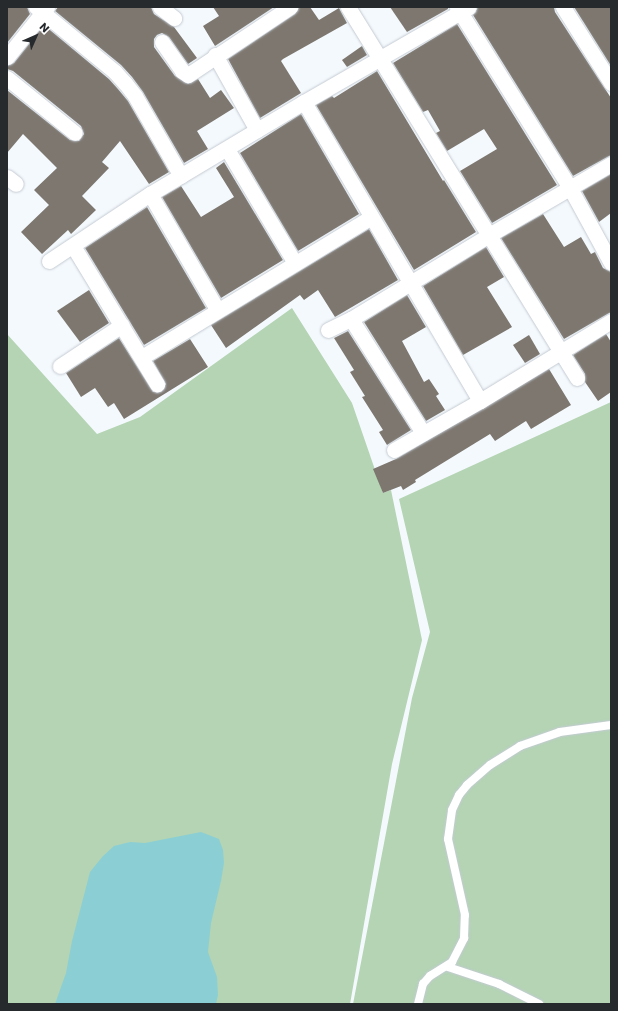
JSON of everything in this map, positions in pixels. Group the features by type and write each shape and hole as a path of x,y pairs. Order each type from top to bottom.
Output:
{"street":[{"path":"160,7 174,18"},
{"path":"162,42 182,71 188,75 215,55 290,7"},
{"path":"348,7 577,378"},
{"path":"563,7 611,83"},
{"path":"7,57 42,9 115,72 125,83 135,96 181,176"},
{"path":"49,261 150,194 462,9 570,188 611,263"},
{"path":"215,55 257,130"},
{"path":"7,78 74,133"},
{"path":"304,102 370,218 480,401"},
{"path":"227,149 295,264"},
{"path":"328,330 351,319 489,235 611,164"},
{"path":"150,194 218,310"},
{"path":"142,357 370,218"},
{"path":"73,246 142,357 157,384"},
{"path":"351,319 423,433"},
{"path":"394,450 480,401 611,321"},
{"path":"60,366 122,325"}],"lane":[{"path":"418,1004 423,984 430,976 448,967 457,954 464,938 465,915 448,839 452,810 459,795 467,785 490,765 520,746 560,732 611,726"},
{"path":"448,967 499,984 539,1004"}],"green space":[{"path":"292,308 352,403 383,493 391,490 422,640 392,764 350,1004 7,1004 7,334 97,434 140,417"},
{"path":"611,402 611,1004 353,1004 412,698 430,632 399,499"}],"water":[{"path":"201,832 219,839 223,850 224,863 211,923 208,952 217,977 218,995 216,1004 55,1004 66,973 72,941 90,872 103,856 114,846 130,842 145,843"}],"building":[{"path":"7,7 27,7 30,14 7,43"},
{"path":"58,7 151,7 154,14 174,27 197,58 188,64 169,37 162,33 157,35 154,39 154,47 175,76 188,84 198,79 210,98 221,90 234,108 197,131 208,149 184,163 143,92 132,77 121,65 55,11"},
{"path":"213,7 274,7 215,46 203,26 219,16"},
{"path":"299,7 310,7 319,20 339,8 347,23 281,61 301,93 260,118 228,59 295,14"},
{"path":"390,7 448,7 448,9 407,32"},
{"path":"478,7 554,7 555,12 611,98 611,155 573,176 473,15"},
{"path":"574,7 611,7 611,66"},
{"path":"457,24 557,185 492,223 460,171 497,149 484,129 447,151 436,133 440,131 428,110 423,112 393,63"},
{"path":"44,25 109,79 118,89 128,101 169,172 149,184 120,141 102,162 109,168 82,196 96,210 71,234 68,230 42,254 21,232 49,205 34,190 57,168 23,134 7,153 7,90 70,140 79,141 84,134 81,126 13,71 7,69 7,66 14,63"},
{"path":"362,46 367,55 347,67 342,60"},
{"path":"377,71 443,181 444,180 476,232 414,270 316,105 332,96 334,98"},
{"path":"301,114 359,214 298,251 240,153"},
{"path":"224,162 283,260 221,298 162,197 181,186 201,217 234,197 216,168"},
{"path":"611,174 611,213 599,222 582,191"},
{"path":"147,207 206,308 144,345 85,248"},
{"path":"543,214 564,247 581,237 591,254 595,252 603,268 611,272 611,312 564,339 501,238"},
{"path":"369,229 398,280 335,317 318,290 304,300 300,295 226,348 211,325"},
{"path":"486,247 504,277 487,287 512,327 463,355 423,286"},
{"path":"89,290 109,323 80,342 57,311"},
{"path":"407,295 426,327 402,341 424,382 429,379 439,394 436,396 445,410 426,421 364,322"},
{"path":"348,331 411,430 387,445 379,432 383,430 362,397 365,396 350,372 354,370 334,338"},
{"path":"606,334 611,342 611,392 598,401 585,382 585,374 573,355"},
{"path":"529,335 540,354 525,363 513,345"},
{"path":"119,338 153,392 161,392 166,384 153,361 190,339 208,367 124,419 114,403 108,407 95,388 81,397 66,373"},
{"path":"549,369 571,405 531,429 526,421 495,441 490,434 415,480 416,482 403,490 401,486 383,493 373,469 396,459"}]}
